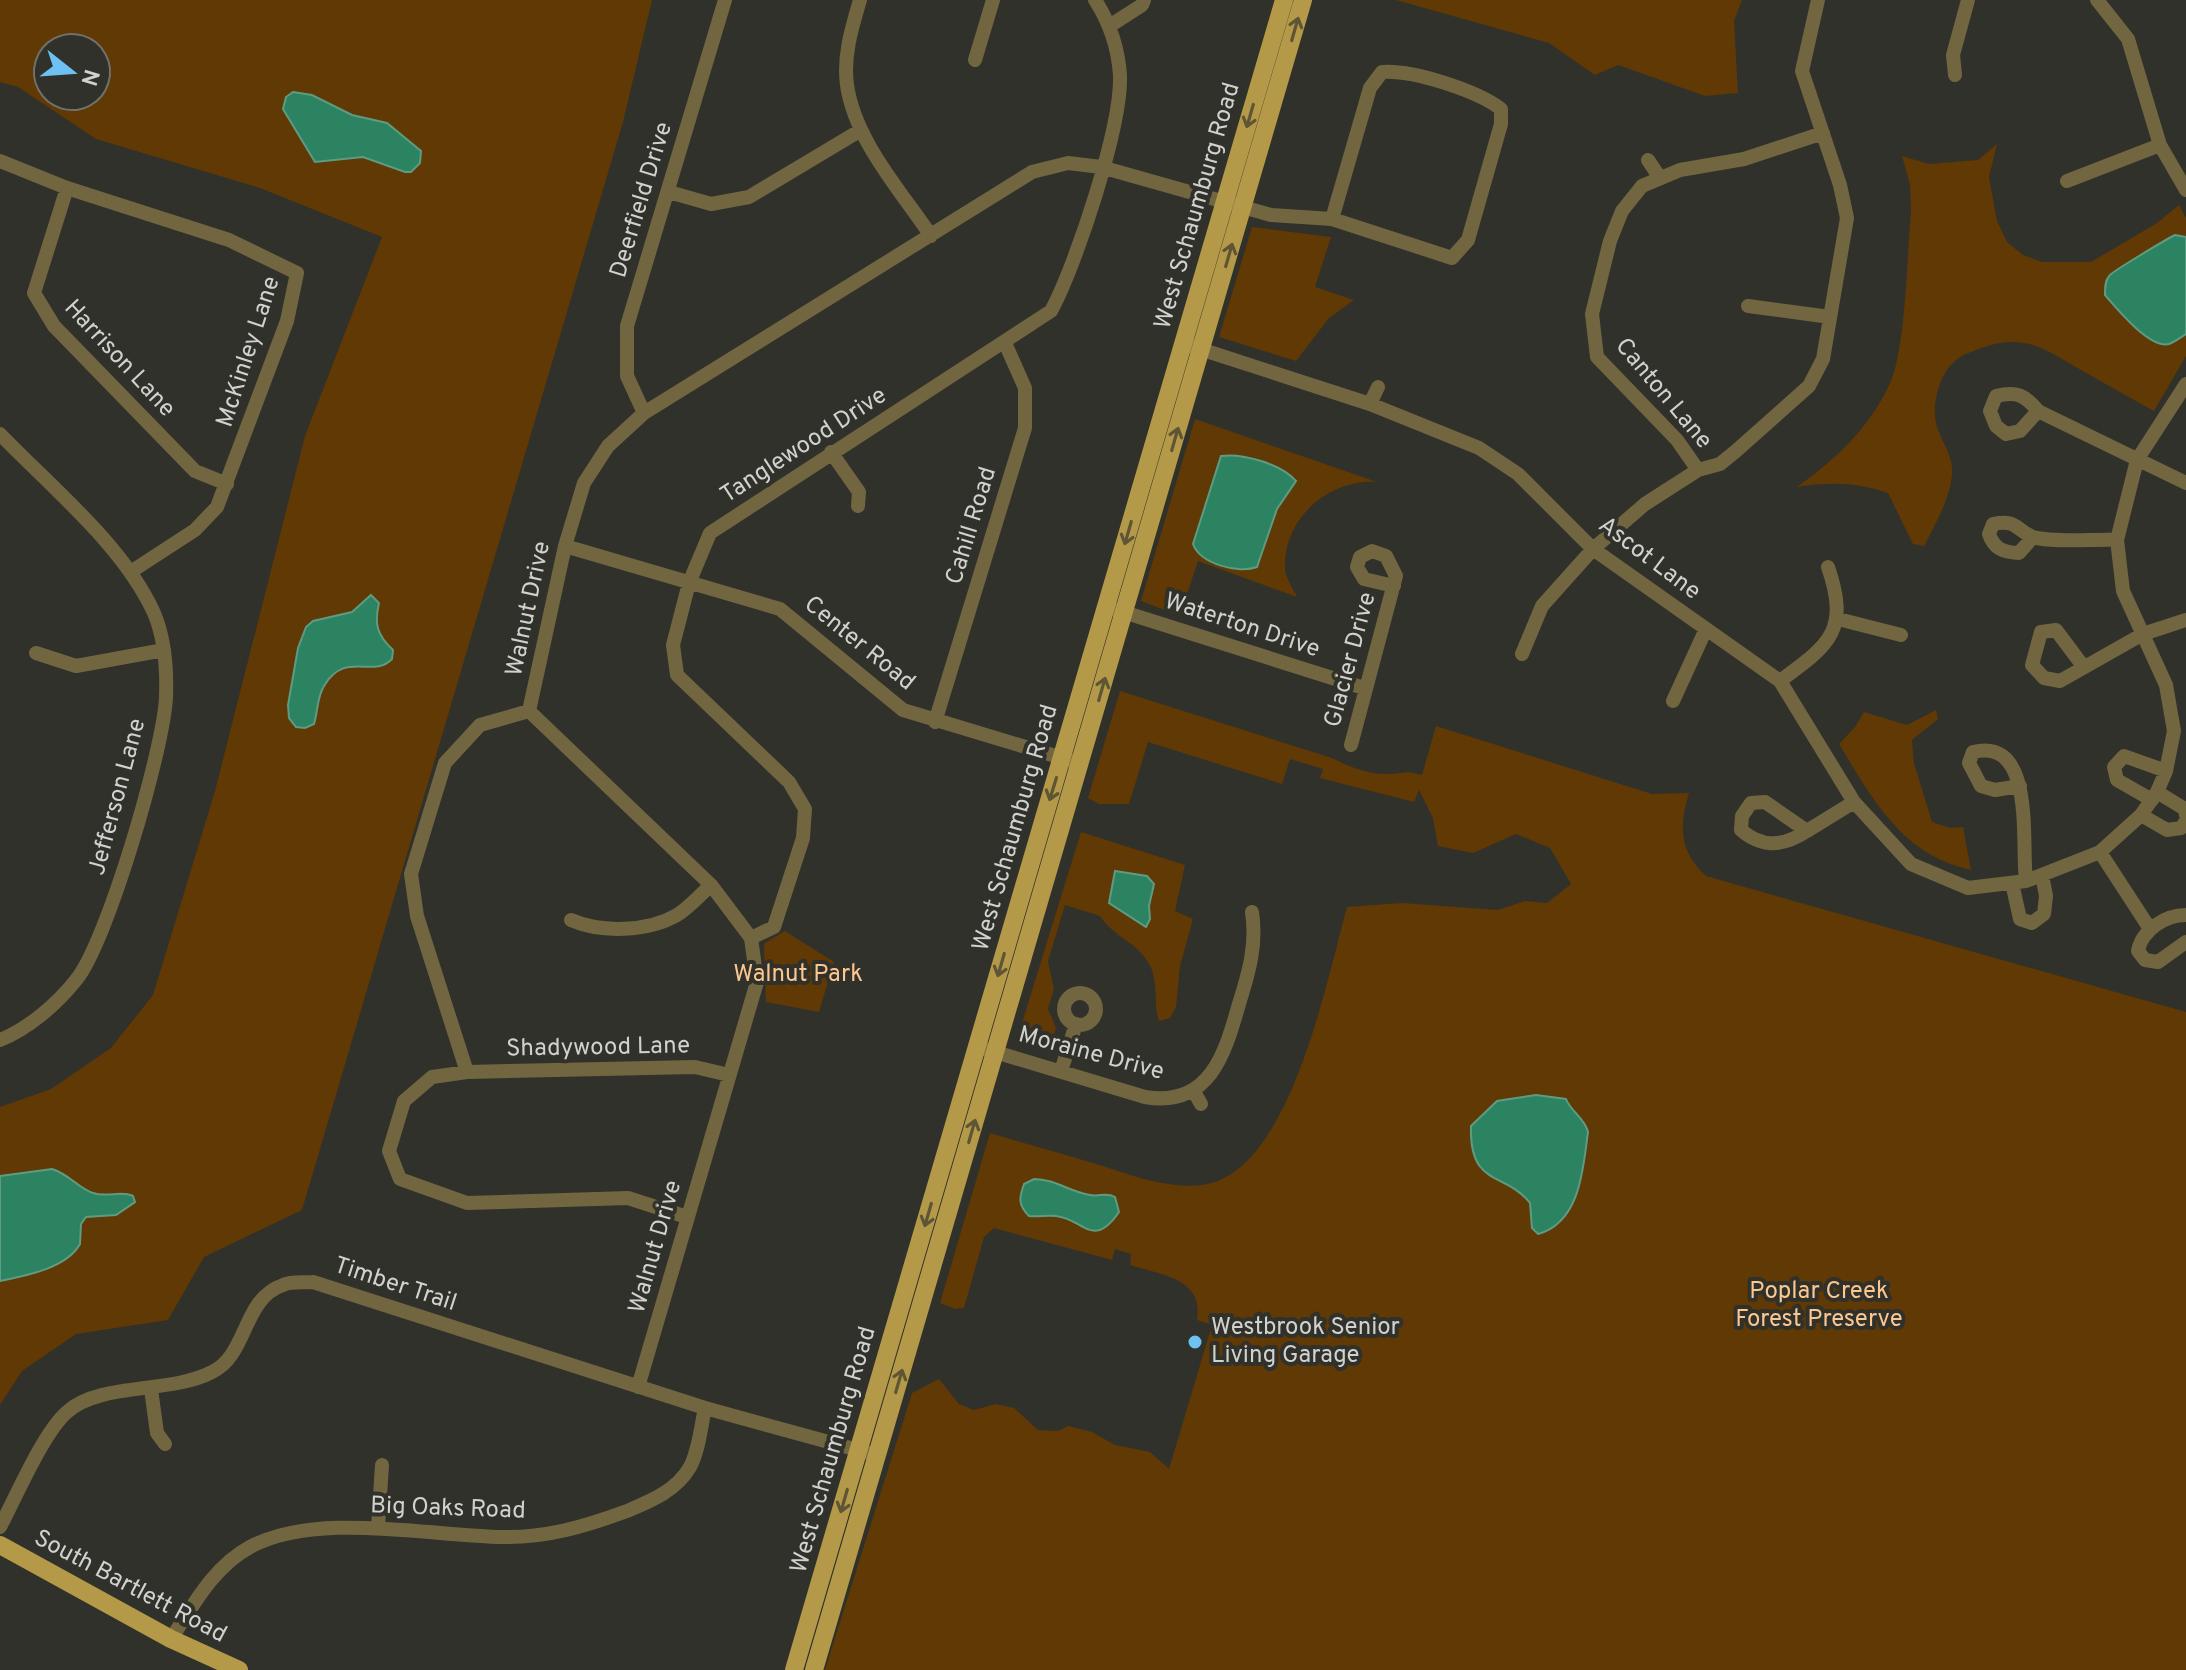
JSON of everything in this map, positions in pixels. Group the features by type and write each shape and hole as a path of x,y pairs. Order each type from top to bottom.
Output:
{"main road":[{"name":"West Schaumburg Road","path":"814,1670 868,1453 1233,205 1284,0"},
{"name":"West Schaumburg Road","path":"1233,205 1303,0"},
{"name":"West Schaumburg Road","path":"794,1670 868,1453"},
{"name":"South Bartlett Road","path":"0,1545 171,1639 239,1670"}],"street":[{"name":"Deerfield Drive","path":"644,413 627,376 627,326 725,0"},
{"path":"860,0 848,38 847,85 861,130 931,236"},
{"path":"975,60 993,0"},
{"name":"Tanglewood Drive","path":"751,938 774,927 803,838 805,809 789,782 677,675 673,645 689,583 710,533 1051,311 1069,278 1118,109 1120,75 1111,25 1095,0"},
{"path":"1111,25 1142,5 1144,0"},
{"path":"1522,654 1542,606 1593,549 1645,504 1698,470 1720,464 1809,386 1823,359 1847,218 1802,71 1818,0"},
{"path":"1955,75 1953,55 1968,0"},
{"path":"2097,0 2128,39 2160,145 2186,190"},
{"name":"Walnut Drive","path":"638,1387 757,982 751,938 711,885 529,711 565,546 584,483 608,446 644,413 1032,172 1068,163 1101,167 1271,215 1332,219 1452,258 1468,240 1501,124 1501,109 1487,98 1415,75 1400,71 1382,72 1370,88 1332,219"},
{"path":"669,192 711,204 749,197 861,130"},
{"name":"Canton Lane","path":"1698,470 1677,440 1597,357 1592,314 1610,241 1622,211 1642,186 1680,170 1744,159 1823,133"},
{"path":"2067,181 2160,145"},
{"path":"1648,160 1660,178"},
{"name":"McKinley Lane","path":"0,161 67,188 229,240 297,273 287,321 217,507 195,530 132,571"},
{"name":"Harrison Lane","path":"67,188 34,293 54,326 195,471 227,484"},
{"path":"1748,306 1830,317"},
{"name":"Cahill Road","path":"935,722 1025,428 1025,388 1005,343"},
{"name":"Ascot Lane","path":"1192,346 1370,404 1479,448 1518,474 1593,549 1780,681 1854,802 1911,864 1968,888 2019,882 2100,852 2141,815 2155,796 2166,771 2180,731 2166,685 2123,591 2117,540 2137,460 2186,384"},
{"path":"1370,404 1378,387"},
{"path":"2038,411 2186,483"},
{"name":"Jefferson Lane","path":"0,434 132,571 155,616 164,650 166,698 161,737 103,933 78,979 44,1012 0,1040"},
{"path":"831,452 859,492 858,506"},
{"path":"2033,537 2117,540"},
{"name":"Center Road","path":"565,546 780,609 903,710 1071,761"},
{"path":"1780,681 1822,650 1838,619 1834,585 1828,567"},
{"name":"Glacier Drive","path":"1351,745 1394,586"},
{"name":"Waterton Drive","path":"1115,609 1364,688"},
{"path":"1838,619 1901,635"},
{"path":"2083,666 2143,634 2186,620"},
{"path":"1673,701 1706,629"},
{"path":"36,653 76,666 164,650"},
{"path":"467,1072 417,916 411,874 445,763 480,725 529,711"},
{"path":"2166,771 2124,756 2114,767 2117,780 2185,809 2186,815"},
{"path":"2020,786 2020,919 2032,923 2044,914 2046,896 2042,875"},
{"path":"1807,831 1854,802"},
{"path":"2141,815 2167,830 2181,828 2186,821"},
{"path":"2100,852 2150,929"},
{"path":"571,920 588,928 649,926 679,915 711,885"},
{"name":"Moraine Drive","path":"986,1049 1156,1099 1193,1090 1201,1085 1225,1051 1255,949 1252,912"},
{"path":"2186,915 2175,915 2150,929 2141,939 2138,951 2145,960 2158,962 2186,942"},
{"path":"1061,1071 1076,1024"},
{"name":"Shadywood Lane","path":"687,1217 628,1198 467,1203 400,1179 389,1151 404,1101 432,1077 467,1072 695,1067 729,1075"},
{"name":"Moraine Drive","path":"1193,1090 1201,1104"},
{"name":"Timber Trail","path":"0,1527 67,1412 90,1397 151,1389 216,1371 233,1354 262,1299 283,1284 313,1282 705,1408 868,1453"},
{"path":"151,1389 157,1433 165,1444"},
{"name":"Big Oaks Road","path":"171,1639 208,1581 250,1547 305,1531 378,1528 505,1537 576,1530 672,1489 691,1466 705,1408"},
{"path":"378,1528 382,1465"}],"green space":[{"path":"0,0 652,0 623,122 302,1210 204,1257 168,1320 76,1334 22,1371 0,1405 0,1107 51,1089 111,1048 153,995 215,791 305,436 382,237 260,188 96,139 56,112 112,112 112,32 32,32 32,96 18,87 0,82"},
{"path":"1396,0 1742,0 1734,21 1738,93 1705,96 1618,65 1595,75 1549,43"},
{"path":"1997,144 1989,177 1997,221 2007,242 2023,255 2042,262 2091,262 2157,223 2179,205 2186,218 2186,356 2154,411 2032,345 2003,343 1986,346 1958,358 1942,379 1935,406 1937,426 1951,461 1951,482 1944,505 1924,546 1913,544 1888,493 1843,484 1797,487 1838,454 1862,428 1890,383 1903,325 1911,212 1910,185 1902,156 1929,164 1978,160"},
{"path":"1252,227 1331,237 1315,287 1354,300 1329,318 1296,361 1219,337"},
{"path":"1195,419 1377,482 1342,487 1312,505 1301,518 1286,550 1285,569 1297,597 1198,561 1180,616 1141,601"},
{"name":"Poplar Creek Forest Preserve","path":"1120,691 1375,773 1408,772 1422,775 1436,726 1652,794 1689,793 1684,816 1684,838 1691,857 1706,876 2186,1012 2186,1670 825,1670 912,1393 939,1379 959,1404 974,1410 996,1404 1014,1408 1038,1430 1058,1431 1068,1426 1092,1432 1115,1445 1150,1452 1169,1469 1212,1325 1197,1320 1194,1295 1178,1280 1130,1265 1131,1254 1115,1249 1112,1260 994,1228 984,1237 964,1308 955,1309 940,1303 990,1133 1173,1185 1202,1185 1233,1173 1259,1147 1281,1111 1300,1069 1316,1024 1347,907 1402,903 1498,910 1525,901 1547,903 1571,884 1550,848 1516,834 1473,853 1438,846 1433,818 1419,790 1414,802 1320,778 1323,769 1290,759 1282,784 1148,742 1129,804 1099,804 1088,798"},
{"path":"1936,710 1938,719 1912,740 1914,763 1932,822 1950,828 1963,827 1971,870 1947,863 1908,838 1878,805 1839,744 1864,712 1907,725"},
{"path":"1081,832 1185,865 1175,911 1193,919 1180,966 1176,1007 1170,1018 1159,1021 1154,978 1144,957 1100,916 1065,905 1048,961 1054,989 1048,1009 1056,1028 1049,1050 1017,1039"},
{"name":"Walnut Park","path":"785,931 834,962 819,1012 766,1002 765,943"}],"shaded area":[{"path":"293,92 312,95 352,115 387,123 421,151 420,163 411,172 405,172 363,157 315,162 283,109 286,97"},
{"path":"2175,235 2186,237 2186,334 2169,344 2161,344 2126,318 2105,295 2106,285 2112,273"},
{"path":"1221,456 1261,461 1296,481 1277,509 1257,567 1240,569 1221,566 1203,557 1193,544"},
{"path":"371,595 379,603 378,629 393,650 392,659 376,667 350,667 332,675 320,695 314,724 305,728 296,727 289,718 288,705 298,648 306,627 313,621 352,612"},
{"path":"1115,871 1147,876 1154,884 1149,906 1150,919 1146,927 1109,903"},
{"path":"1536,1095 1566,1099 1588,1132 1581,1176 1571,1206 1552,1228 1538,1234 1532,1228 1530,1203 1510,1186 1490,1176 1476,1160 1471,1126 1497,1101"},
{"path":"52,1169 93,1193 128,1194 133,1196 135,1202 116,1215 86,1217 81,1224 80,1244 56,1265 0,1281 0,1176"},
{"path":"1034,1179 1083,1193 1115,1197 1119,1212 1110,1223 1095,1231 1066,1218 1029,1216 1021,1205 1020,1197 1024,1184"}],"place":[{"name":"Westbrook Senior Living Garage","path":"1195,1342"}]}
